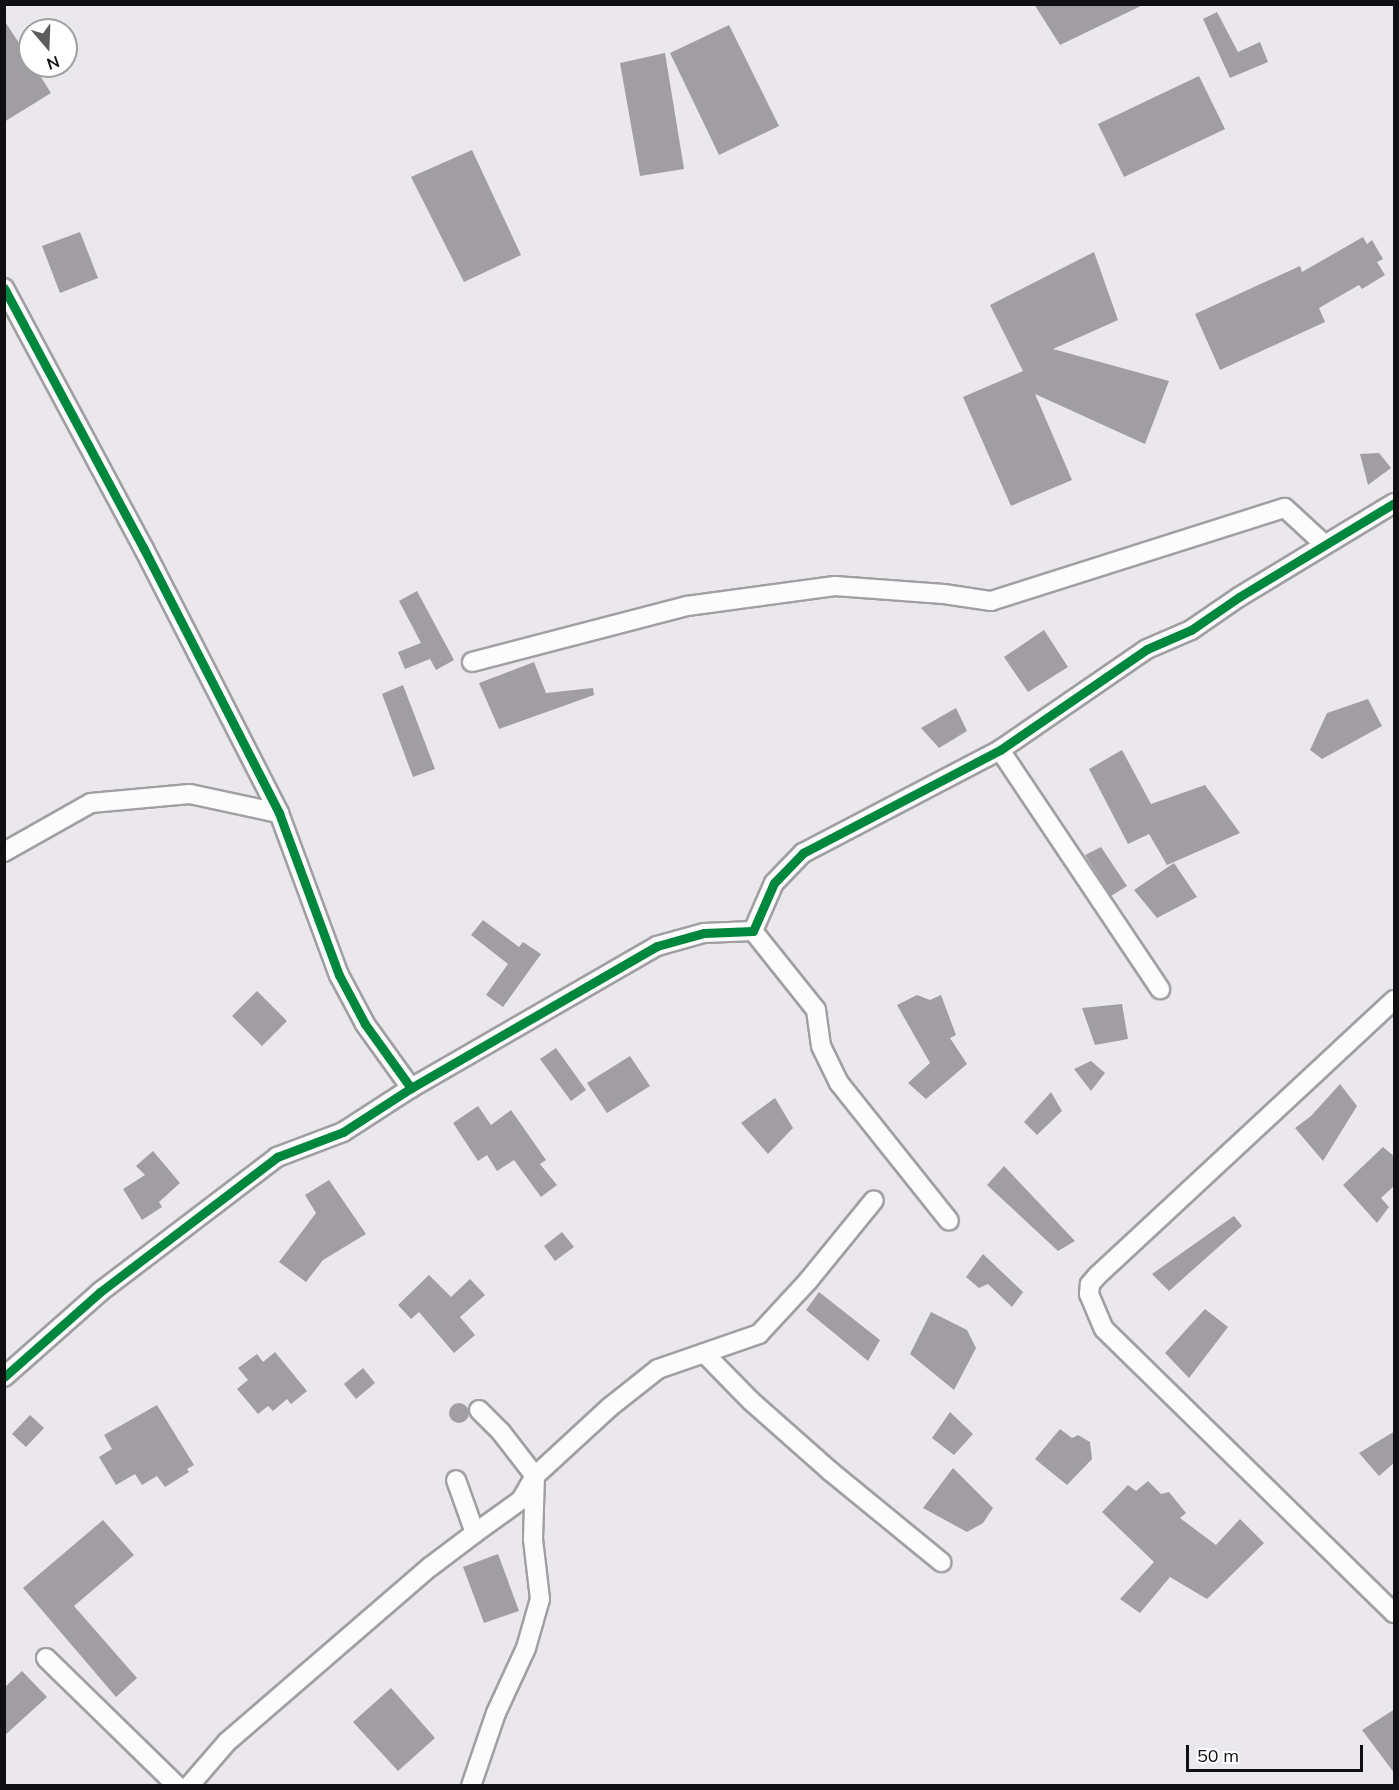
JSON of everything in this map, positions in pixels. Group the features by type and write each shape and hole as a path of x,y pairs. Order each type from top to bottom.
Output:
{"street":[{"path":"4,288 144,549 279,813 339,975 365,1024 411,1088"},
{"path":"753,930 774,883 803,853 1000,750 1147,649 1191,630 1395,503"},
{"path":"472,662 687,606 835,586 944,594 991,601 1285,508 1325,545"},
{"path":"1000,750 1160,989"},
{"path":"4,852 90,802 190,794 279,813"},
{"path":"4,1377 100,1292 277,1157 343,1132 411,1088 657,946 704,933 753,930"},
{"path":"753,930 816,1010 821,1046 839,1083 860,1113 949,1221"},
{"path":"1395,1000 1097,1276 1090,1284 1089,1294 1104,1329 1395,1613"},
{"path":"189,1785 227,1742 429,1567 521,1500 535,1476 610,1407 658,1369 759,1334 808,1281 874,1200"},
{"path":"704,1353 751,1401 821,1464 941,1562"},
{"path":"471,1785 496,1713 526,1648 540,1599 533,1539 535,1476 501,1432 478,1410"},
{"path":"456,1480 475,1533"},
{"path":"46,1658 177,1785"}],"building":[{"path":"1034,4 1145,4 1060,45"},
{"path":"1217,12 1238,52 1260,42 1268,62 1230,78 1203,19"},
{"path":"4,20 18,42 18,78 42,78 51,93 4,122"},
{"path":"729,25 779,126 719,155 670,53"},
{"path":"665,53 684,169 640,176 620,63"},
{"path":"1199,76 1225,129 1124,177 1098,124"},
{"path":"472,150 521,255 464,282 411,177"},
{"path":"80,232 98,278 60,293 42,246"},
{"path":"1363,237 1367,244 1372,240 1383,259 1377,262 1385,275 1362,289 1359,285 1319,308 1325,322 1220,370 1195,314 1300,266 1302,272"},
{"path":"1094,252 1118,320 1053,349 1169,381 1145,444 1035,394 1072,480 1011,506 963,397 1023,371 990,305"},
{"path":"1379,453 1391,468 1368,485 1360,454"},
{"path":"417,591 454,660 436,670 430,659 405,669 398,652 421,643 399,601"},
{"path":"1044,630 1068,667 1028,692 1004,657"},
{"path":"534,662 546,693 593,688 594,695 499,729 479,683"},
{"path":"403,685 435,769 413,777 382,694"},
{"path":"1368,699 1382,726 1322,759 1310,750 1327,713"},
{"path":"956,708 967,731 939,748 921,728"},
{"path":"1122,750 1151,804 1205,785 1240,833 1167,865 1149,834 1128,844 1089,769"},
{"path":"1101,847 1127,886 1111,896 1085,855"},
{"path":"1174,863 1197,897 1157,918 1134,890"},
{"path":"483,920 519,947 523,942 541,954 503,1007 486,995 508,964 471,935"},
{"path":"257,991 287,1021 262,1046 232,1016"},
{"path":"917,995 930,1000 941,995 956,1035 950,1038 967,1064 926,1099 908,1083 930,1063 897,1005"},
{"path":"1122,1004 1128,1039 1095,1045 1082,1008"},
{"path":"556,1048 586,1090 571,1101 540,1059"},
{"path":"630,1056 650,1086 607,1113 587,1083"},
{"path":"1091,1061 1105,1073 1091,1091 1074,1069"},
{"path":"1340,1084 1357,1106 1323,1161 1295,1128 1311,1116"},
{"path":"1051,1092 1062,1111 1037,1135 1024,1122"},
{"path":"775,1098 793,1128 768,1154 741,1123"},
{"path":"478,1106 491,1125 511,1110 546,1160 540,1164 557,1185 541,1197 514,1160 497,1171 487,1155 478,1161 453,1123"},
{"path":"1383,1147 1395,1157 1395,1185 1381,1198 1389,1207 1377,1223 1343,1185"},
{"path":"153,1151 180,1183 159,1202 162,1207 142,1220 123,1189 145,1175 136,1166"},
{"path":"1004,1166 1075,1241 1058,1251 987,1185"},
{"path":"329,1180 366,1234 323,1260 306,1282 279,1262 316,1213 305,1195"},
{"path":"1234,1216 1242,1226 1169,1291 1152,1274"},
{"path":"562,1232 574,1247 555,1261 544,1246"},
{"path":"983,1254 1023,1292 1012,1307 988,1284 979,1288 966,1277"},
{"path":"429,1275 451,1297 470,1279 485,1295 460,1317 475,1335 454,1353 419,1312 411,1319 398,1305"},
{"path":"819,1292 880,1340 868,1361 806,1310"},
{"path":"1205,1309 1228,1327 1189,1378 1165,1353"},
{"path":"931,1312 967,1330 976,1348 954,1390 910,1354"},
{"path":"275,1352 307,1391 291,1404 287,1399 273,1411 268,1406 258,1414 237,1389 248,1380 238,1368 257,1354 263,1362"},
{"path":"363,1368 375,1383 356,1399 344,1384"},
{"path":"455,1403 463,1403 469,1409 469,1417 463,1423 455,1423 449,1417 449,1409"},
{"path":"157,1405 194,1465 187,1469 189,1472 165,1487 157,1476 142,1485 135,1474 116,1485 99,1457 112,1449 104,1435"},
{"path":"950,1412 973,1434 954,1455 932,1438"},
{"path":"30,1415 44,1428 26,1447 12,1434"},
{"path":"1060,1429 1072,1438 1078,1435 1090,1442 1092,1459 1067,1485 1035,1459"},
{"path":"1395,1431 1395,1462 1379,1476 1359,1453"},
{"path":"953,1468 993,1508 983,1523 967,1532 923,1508"},
{"path":"1148,1481 1161,1494 1169,1492 1186,1513 1180,1518 1216,1545 1240,1519 1264,1543 1207,1599 1170,1577 1140,1613 1120,1599 1154,1562 1102,1512 1128,1485 1136,1491"},
{"path":"103,1520 134,1555 74,1606 137,1678 116,1697 23,1588"},
{"path":"498,1554 519,1611 484,1623 463,1567"},
{"path":"22,1671 47,1697 4,1736 4,1688"},
{"path":"391,1688 435,1738 398,1771 353,1722"},
{"path":"1395,1709 1395,1774 1362,1730"}],"cycle path":[{"path":"4,288 144,549 279,813 339,975 365,1024 411,1088"},
{"path":"4,1377 100,1292 277,1157 343,1132 411,1088 657,946 704,933 753,931 774,883 803,853 1000,750 1147,649 1191,630 1239,597 1394,503"}]}
